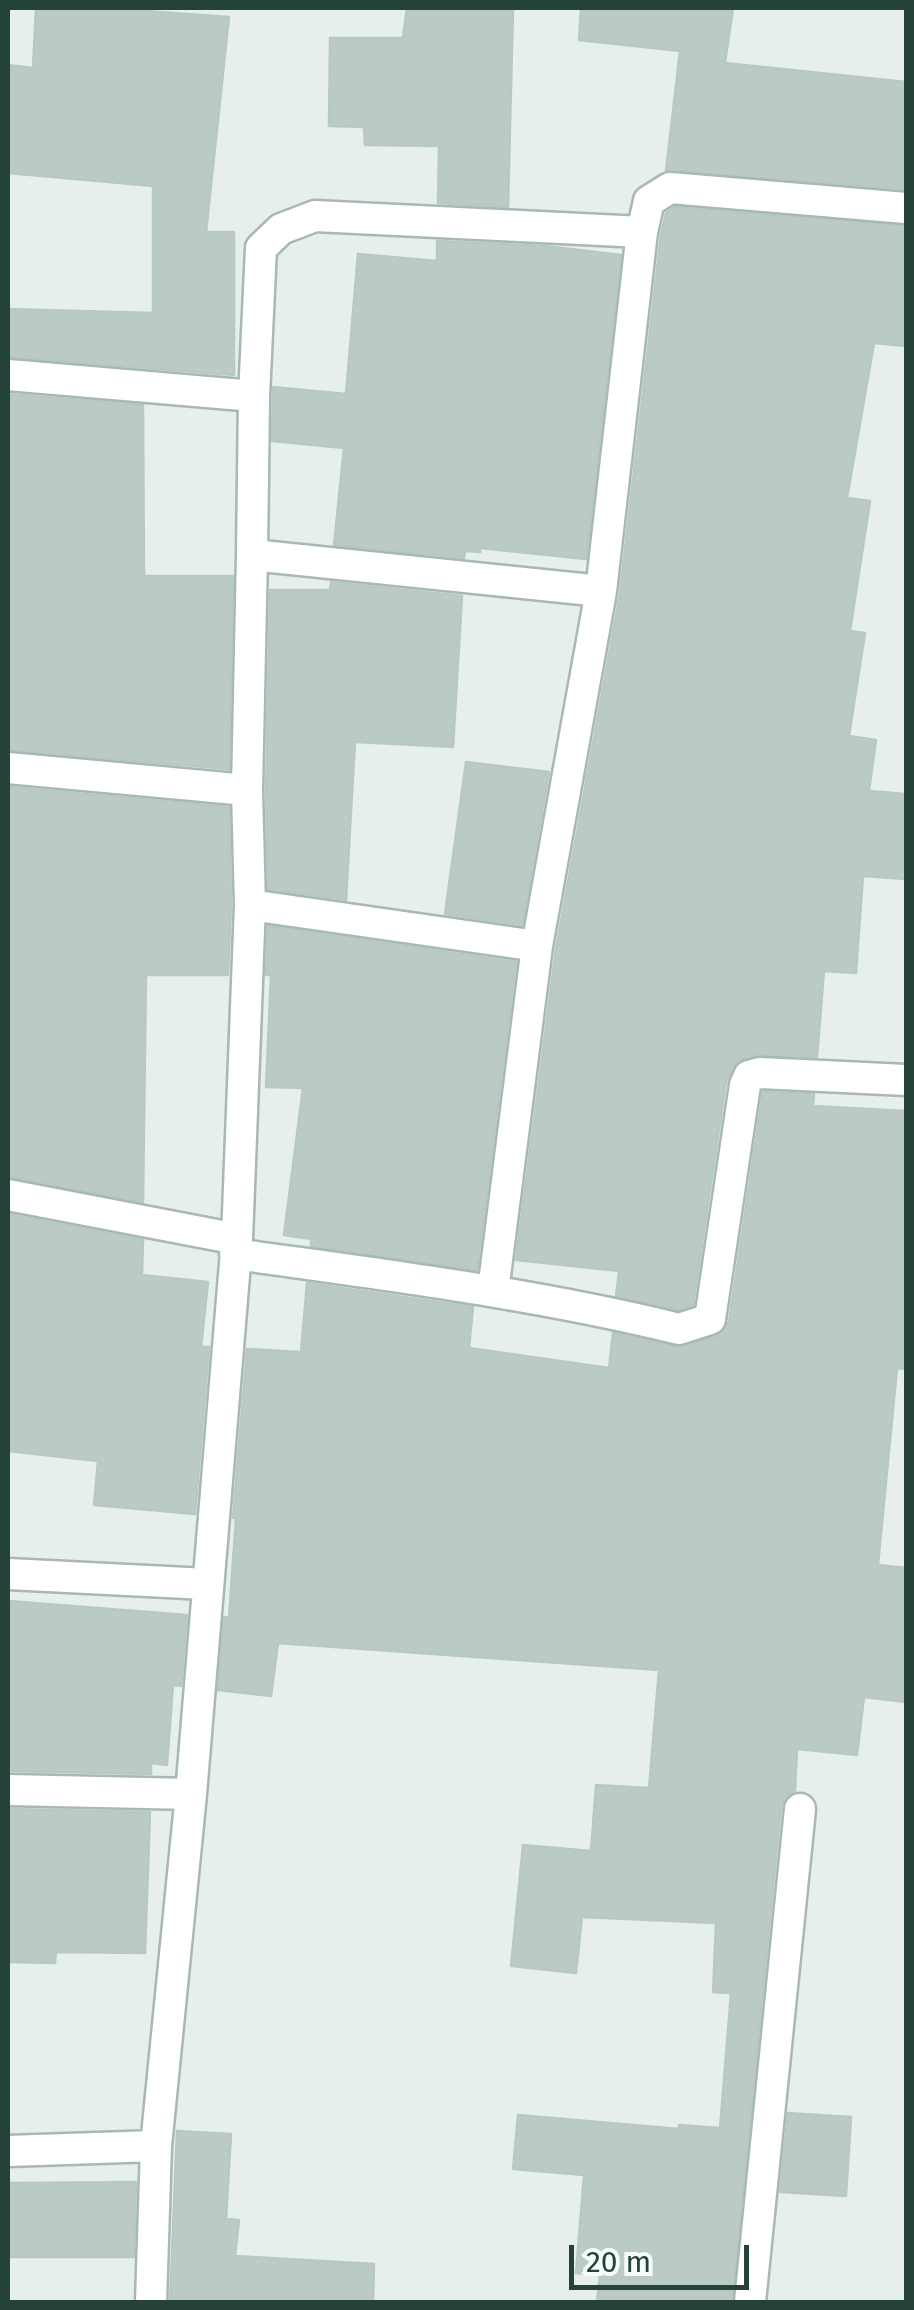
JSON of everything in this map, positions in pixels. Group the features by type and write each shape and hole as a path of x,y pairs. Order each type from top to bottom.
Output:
{"street":[{"path":"493,1291 538,946 601,591 642,232 649,201 670,188 906,208"},
{"path":"152,2302 156,2146 191,1794 236,1246 250,905 247,790 254,396 261,248 281,229 315,216 642,232"},
{"path":"8,375 254,396"},
{"path":"252,554 601,591"},
{"path":"8,768 247,790"},
{"path":"250,905 538,946"},
{"path":"8,1195 236,1246 595,1308 680,1329 710,1319 745,1085 750,1076 906,1080"},
{"path":"8,1574 208,1584"},
{"path":"8,1790 191,1794"},
{"path":"750,2302 800,1809"},
{"path":"8,2151 156,2146"}],"building":[{"path":"36,8 147,8 146,11 229,17 206,232 234,232 234,375 8,357 8,309 153,313 153,186 8,173 8,65 33,68"},
{"path":"407,8 513,8 508,207 438,203 439,146 365,145 364,127 329,126 330,38 403,38"},
{"path":"581,8 733,8 725,63 906,82 906,189 666,171 680,51 579,40"},
{"path":"675,207 906,226 906,346 874,343 847,498 870,501 850,631 865,633 849,736 876,740 869,791 906,794 906,879 863,876 856,973 824,971 817,1057 756,1055 737,1061 732,1068 726,1082 693,1305 678,1310 616,1296 619,1271 516,1260 556,949 620,593 661,235 666,213"},
{"path":"437,241 545,246 621,255 586,559 480,548 480,552 465,551 464,558 334,545 344,448 272,441 273,387 346,394 358,254 437,261"},
{"path":"8,394 143,405 144,576 233,576 229,769 8,750"},
{"path":"331,582 462,596 453,747 355,742 346,900 268,889 270,590 330,590"},
{"path":"466,762 549,772 522,925 445,914"},
{"path":"8,787 229,807 228,975 146,975 143,1202 8,1177"},
{"path":"268,926 516,962 477,1270 311,1246 311,1239 284,1235 303,1088 266,1087 271,975 266,975"},
{"path":"763,1092 814,1094 813,1106 906,1111 906,1369 897,1368 878,1565 906,1568 906,1702 864,1697 857,1755 797,1749 795,1791 785,1797 781,1807 732,2302 597,2302 600,2275 576,2273 584,2175 513,2169 518,2115 679,2129 679,2125 720,2128 731,1993 713,1992 716,1923 582,1917 576,1973 511,1966 523,1845 591,1851 596,1785 649,1788 659,1670 278,1643 271,1696 218,1690 224,1617 229,1618 247,1349 301,1352 307,1283 473,1307 469,1348 609,1368 613,1333 676,1347 717,1336 729,1322"},
{"path":"8,1214 143,1240 142,1275 208,1282 201,1347 209,1347 195,1514 94,1505 98,1461 8,1451"},
{"path":"8,1601 187,1615 181,1686 173,1685 167,1765 151,1763 151,1774 8,1771"},
{"path":"8,1809 150,1812 145,1953 56,1952 55,1963 8,1962"},
{"path":"788,2113 851,2117 846,2196 780,2192"},
{"path":"177,2131 231,2134 226,2219 239,2220 235,2256 374,2264 373,2302 170,2302"},
{"path":"136,2182 134,2257 8,2257 8,2183"}]}
